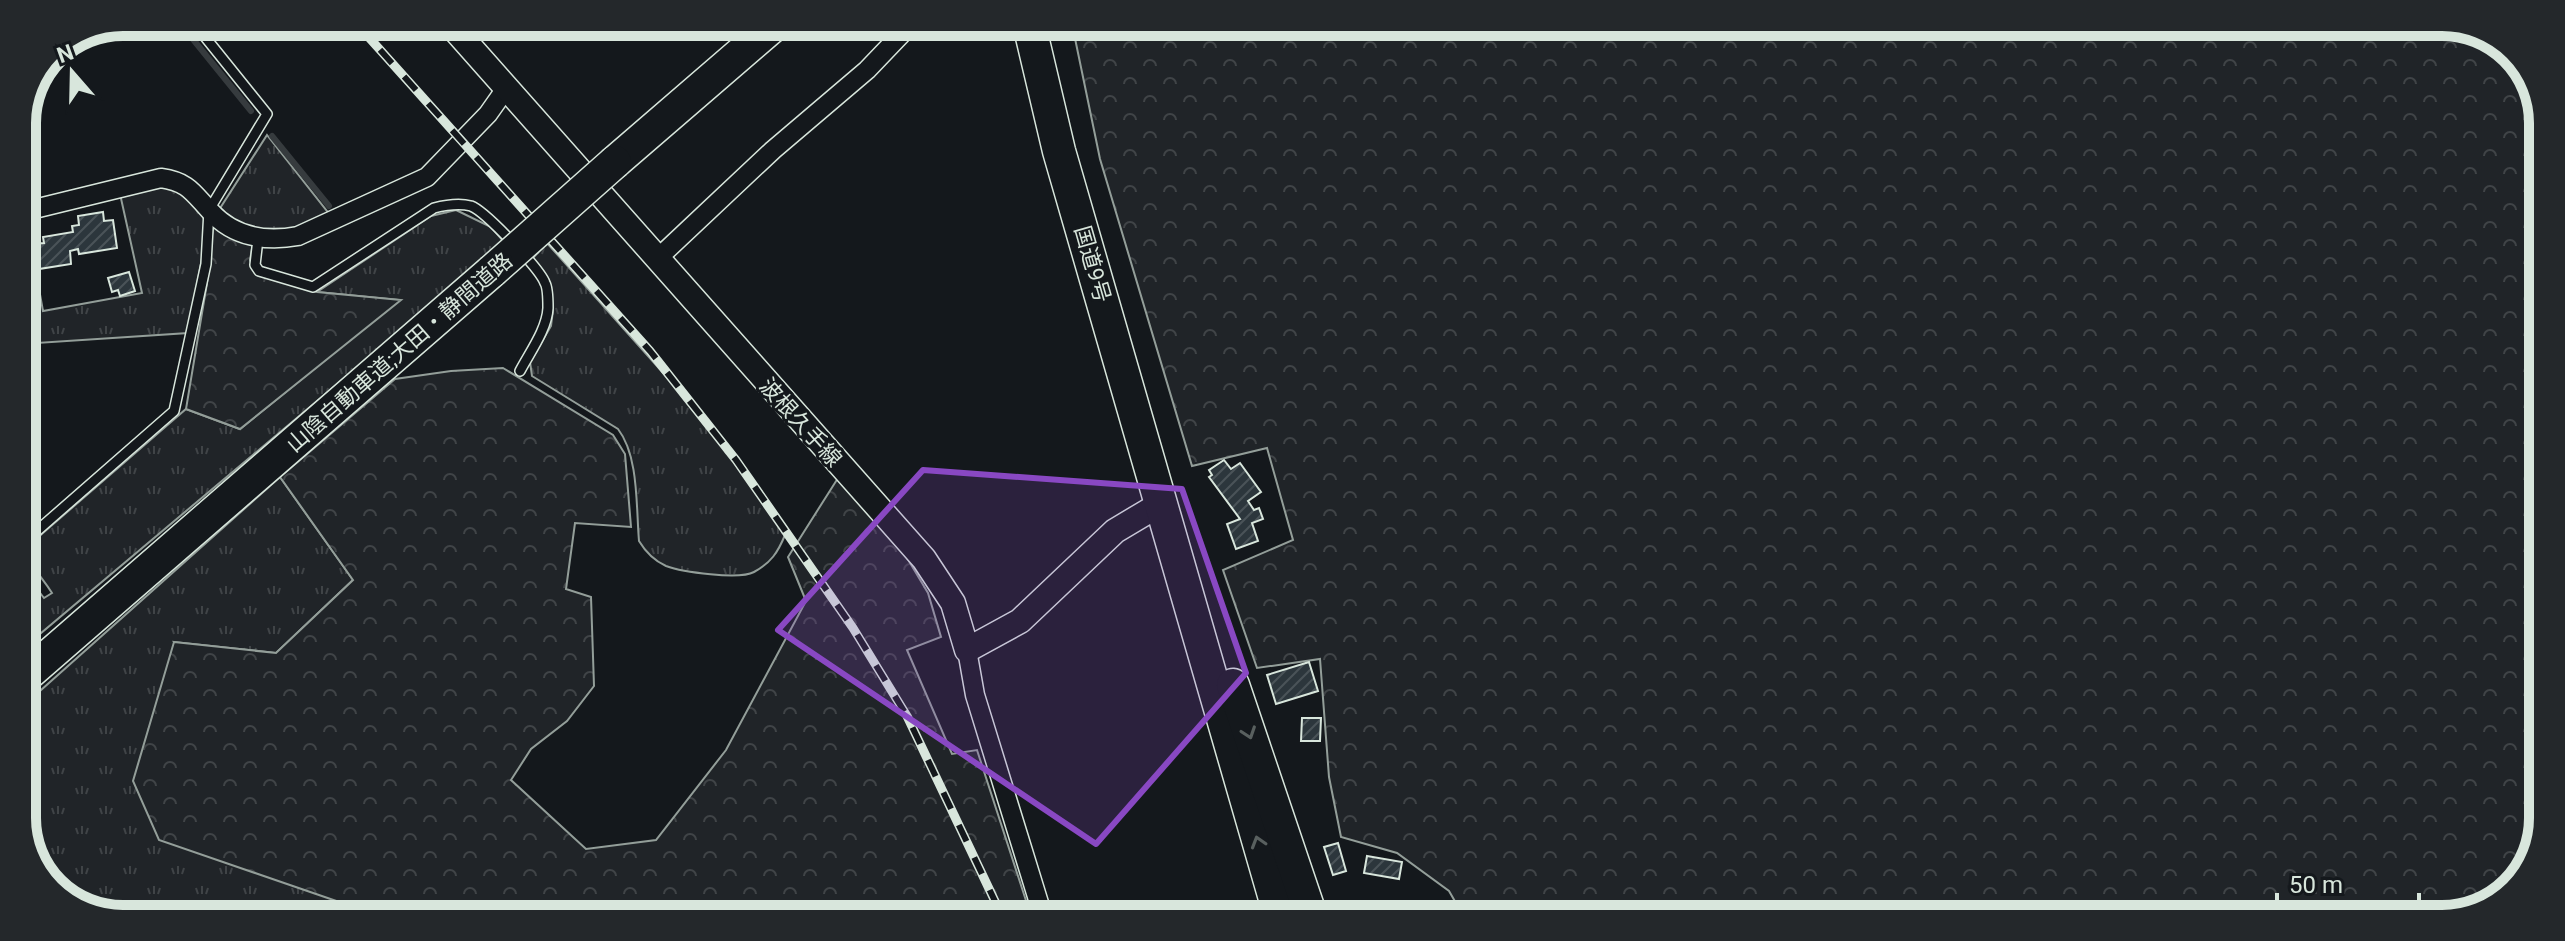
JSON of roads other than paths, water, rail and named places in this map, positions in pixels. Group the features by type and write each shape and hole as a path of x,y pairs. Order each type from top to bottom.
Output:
{"highway":[{"name":"山陰自動車道;大田・静間道路","path":"36,667 761,36"},
{"name":"国道9号","path":"1032,36 1059,151 1277,905"},
{"name":"国道9号","path":"1162,503 1234,688 1307,905"}],"main road":[{"name":"波根久手線","path":"461,36 924,559 953,603 967,650"},
{"path":"967,650 1020,621 1115,531 1162,503"}],"street":[{"path":"656,260 773,150 867,70 900,36"},
{"path":"36,209 161,178 178,180 191,189 227,227 258,239 275,241 298,236 427,177 488,114 507,87"},
{"path":"967,650 975,695 1040,905"}],"lane":[{"path":"36,532 174,411 206,264 209,210 267,114 204,36"},
{"path":"258,239 255,265 259,271 313,287 434,208 450,205 472,207 486,215 501,230 545,282 548,307 544,324 520,371"}],"waterway":[{"path":"190,36 251,111"},
{"path":"272,136 329,206"}],"railway":[{"path":"368,36 650,351 736,460 853,628 907,716 997,905"}]}
